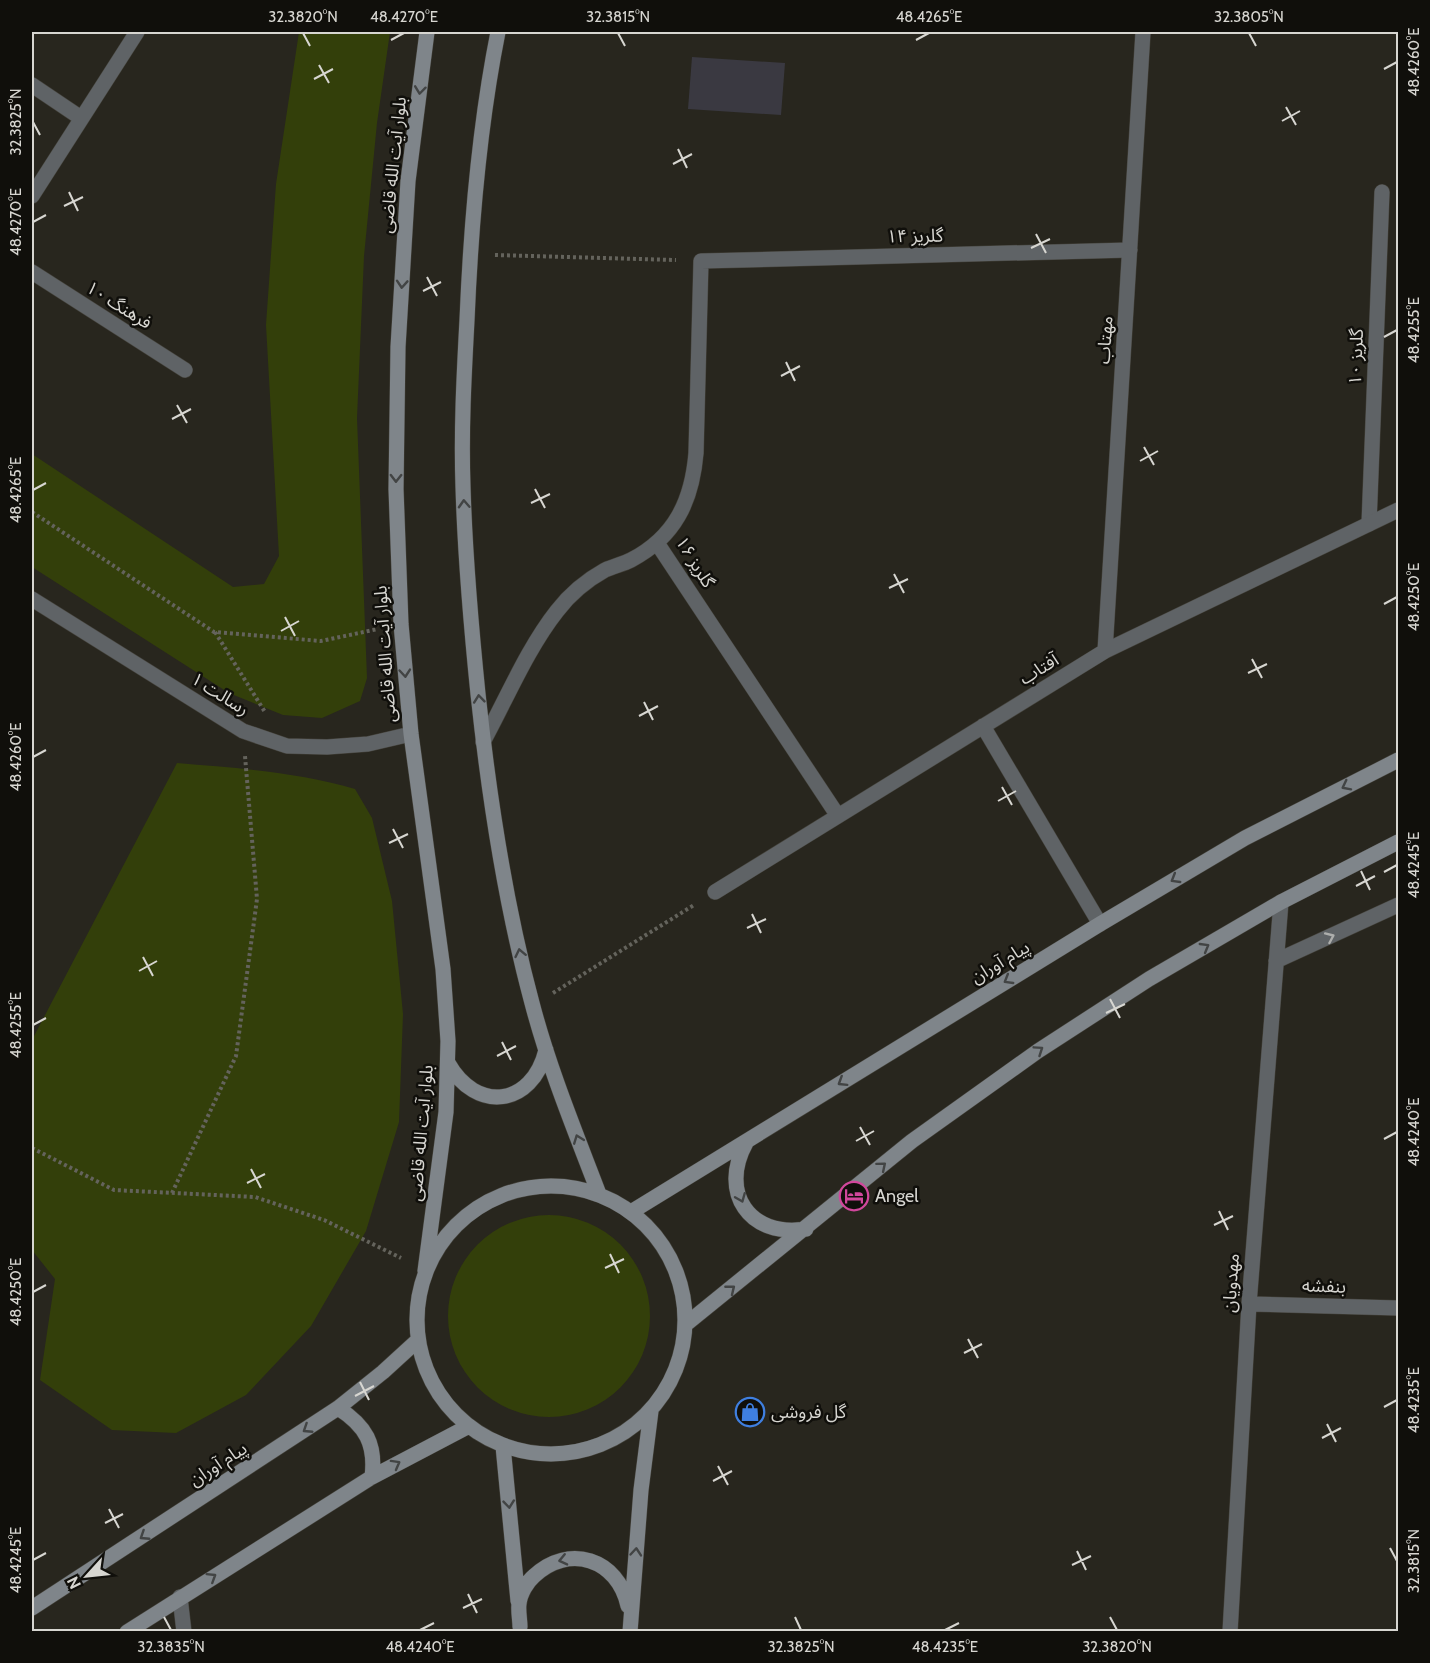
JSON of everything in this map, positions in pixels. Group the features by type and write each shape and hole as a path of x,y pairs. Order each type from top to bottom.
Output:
{"main road":[{"name":"بلوار آیت ‌الله قاضی","path":"425,1270 446,1112 448,1041 443,969 411,734 401,624 396,489 398,347 408,181 427,32"},
{"path":"498,32 488,80 469,254 463,485 468,599 483,742 504,874 533,1006 546,1050 599,1194"},
{"name":"پیام آوران","path":"631,1212 1100,924 1245,838 1398,760"},
{"path":"685,1325 912,1141 1038,1050 1149,979 1281,902 1398,842"},
{"path":"448,1062 456,1077 469,1089 484,1096 502,1097 518,1092 533,1082 542,1067 546,1050"},
{"path":"746,1143 738,1158 735,1175 737,1192 745,1208 756,1220 772,1228 789,1231 806,1228"},
{"path":"558,1185 599,1194 631,1212 655,1235 672,1262 683,1293 685,1325 675,1371 651,1411 619,1436 582,1451 542,1455 502,1446 469,1426 444,1402 428,1373 418,1340 417,1305 425,1270 447,1234 478,1206 516,1190 558,1185"},
{"name":"پیام آوران","path":"32,1608 338,1408 418,1340"},
{"path":"338,1408 352,1417 371,1444 374,1461 372,1477"},
{"path":"630,1632 641,1490 651,1411"},
{"path":"127,1632 372,1477 469,1426"},
{"path":"502,1446 520,1629"},
{"path":"520,1629 519,1603 528,1582 545,1565 568,1557 591,1560 612,1572 625,1591 630,1615"}],"street":[{"path":"32,196 136,32"},
{"name":"مهتاب","path":"1105,651 1143,32"},
{"path":"32,85 81,118"},
{"name":"گلریز ۱۰","path":"1369,524 1382,192"},
{"name":"گلریز ۱۴","path":"701,261 1130,250"},
{"name":"گلریز ۱۶","path":"701,261 694,478 686,505 674,525 657,543 838,816"},
{"name":"فرهنگ ۱۰","path":"32,272 185,370"},
{"name":"آفتاب","path":"715,892 1105,651 1398,510"},
{"path":"483,742 531,652 556,612 589,580 628,561 657,543"},
{"name":"رسالت ۱","path":"32,599 243,731 287,746 327,747 368,744 411,734"},
{"path":"983,726 1100,924"},
{"name":"مهدویان","path":"1230,1632 1249,1304 1281,902"},
{"path":"1276,961 1398,906"},
{"name":"بنفشه","path":"1249,1304 1398,1308"},
{"path":"180,1597 184,1632"}],"path":[{"path":"469,254 701,261"},
{"path":"32,512 214,632 287,746"},
{"path":"214,632 321,641 401,624"},
{"path":"172,1193 236,1056 257,899 243,731"},
{"path":"533,1006 715,892"},
{"path":"32,1148 114,1190 255,1197 324,1220 425,1270"}],"green space":[{"path":"299,32 390,32 377,123 364,256 357,418 367,678 360,701 322,718 283,715 229,693 32,567 32,454 233,587 264,584 279,556 266,325 276,184"},
{"path":"177,763 311,778 355,789 372,818 392,901 403,1014 399,1122 366,1231 311,1326 246,1395 176,1433 112,1430 40,1380 55,1279 32,1250 32,1040"},
{"path":"539,1215 559,1215 588,1222 621,1244 643,1277 650,1316 643,1355 621,1388 588,1410 559,1417 539,1417 510,1410 477,1388 455,1355 448,1326 448,1306 455,1277 477,1244 510,1222"}],"building":[{"path":"692,57 785,63 781,115 688,109"}],"place":[{"name":"Angel","path":"854,1196"},
{"name":"گل فروشی","path":"750,1412"}]}
